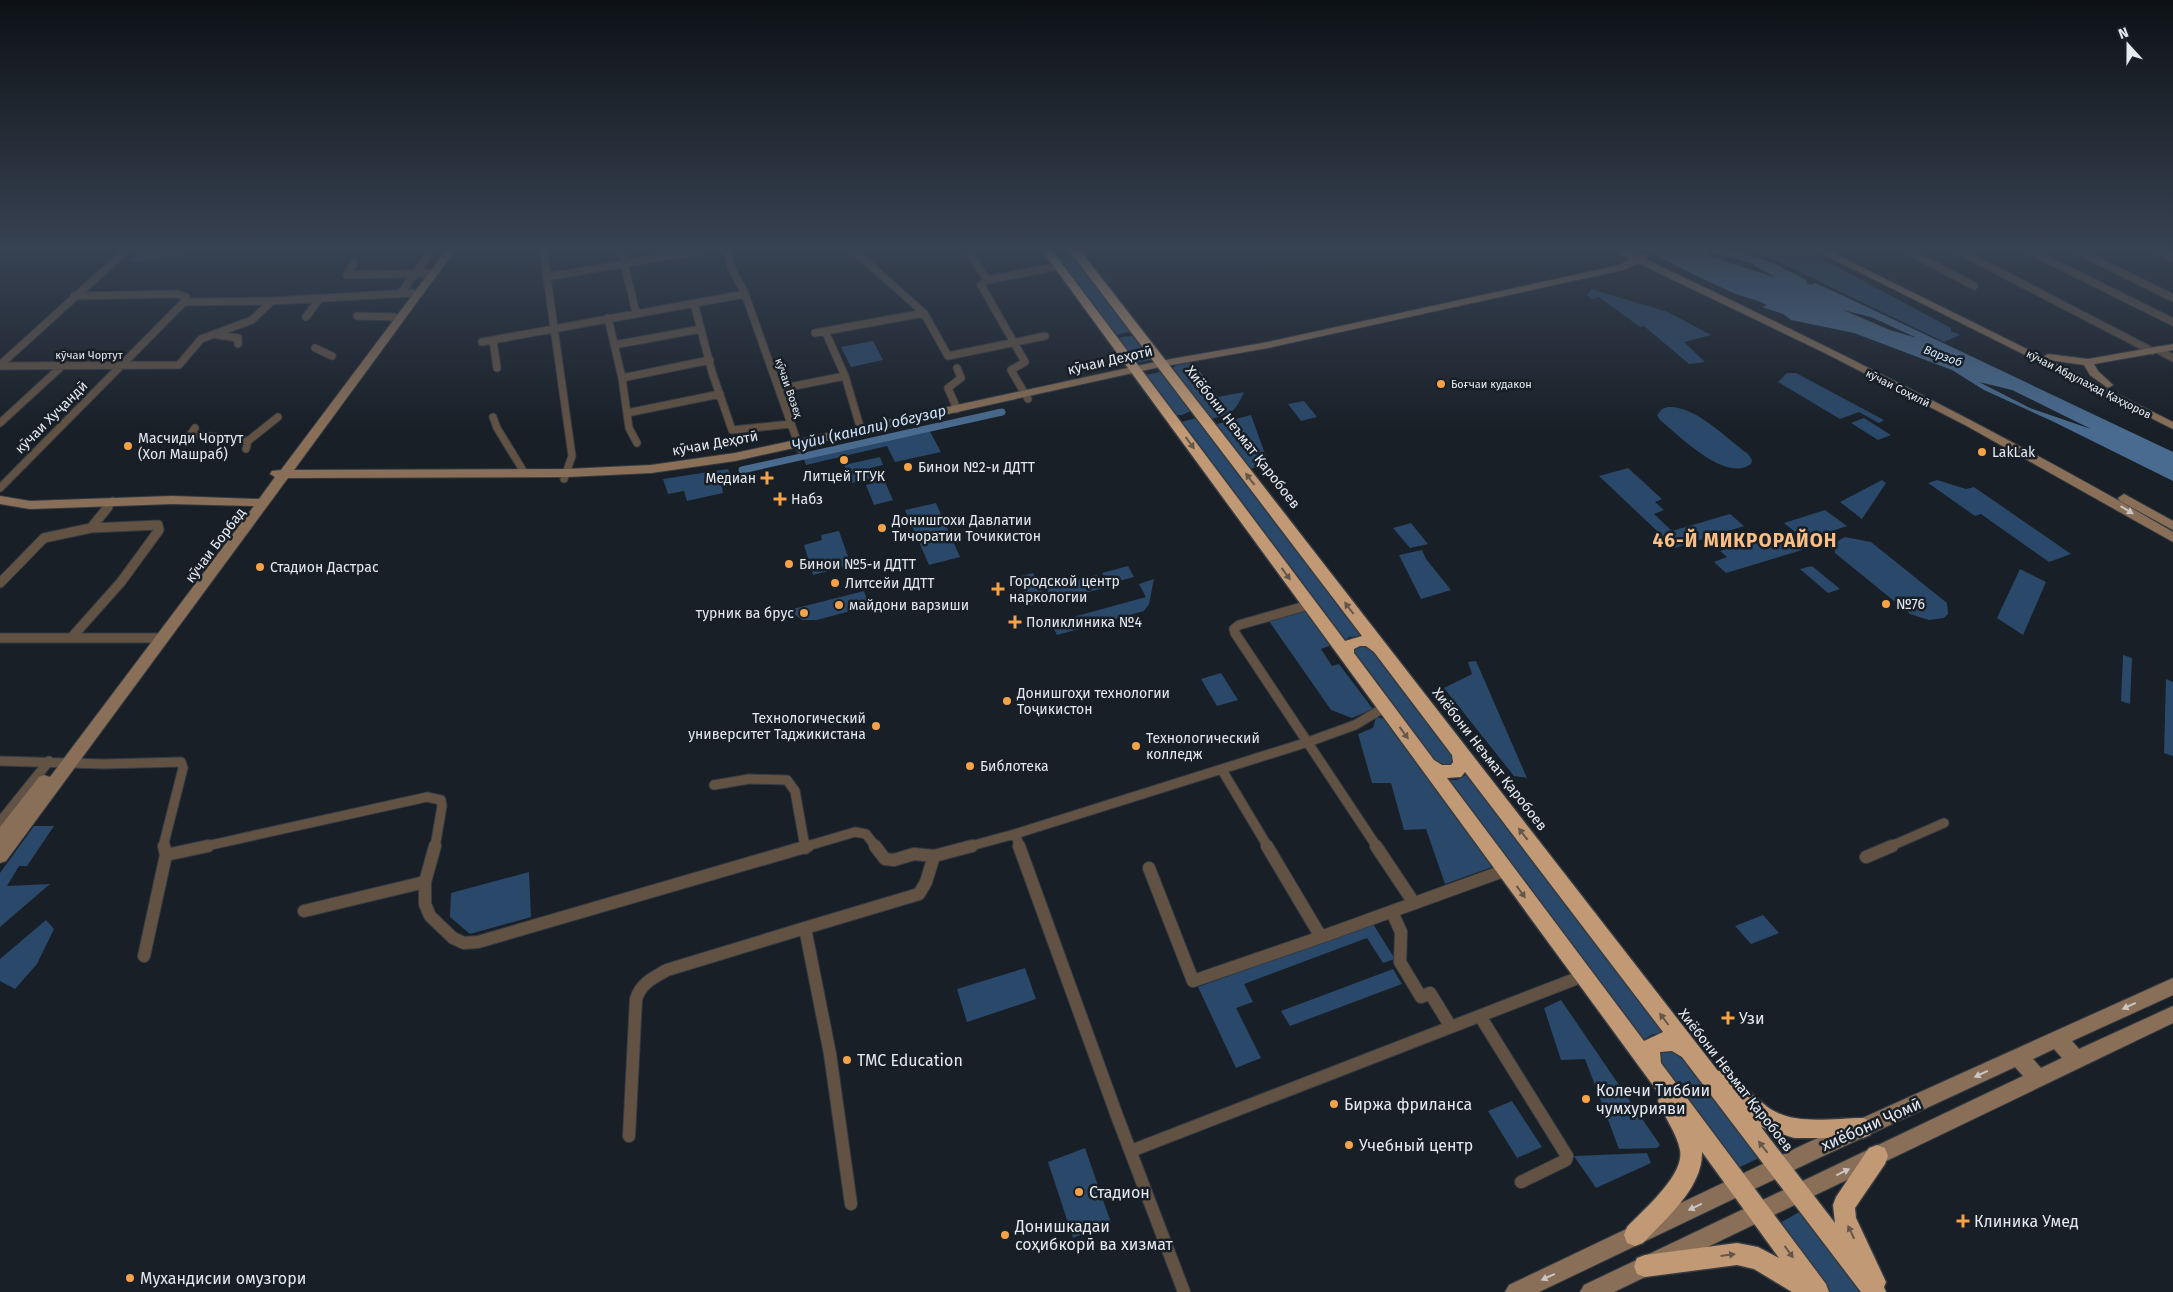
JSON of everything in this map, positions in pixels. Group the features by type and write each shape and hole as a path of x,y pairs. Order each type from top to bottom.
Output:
{"highway":[{"path":"1091,309 1818,1292"},
{"name":"Хиёбони Неъмат Қаробоев","path":"1118,309 1164,365 1875,1292"},
{"path":"1116,343 1117,337 1122,334 1138,336"},
{"path":"1170,417 1188,419 1195,416 1196,409"},
{"path":"1346,655 1347,647 1359,641 1373,642 1382,651"},
{"path":"1426,763 1439,771 1455,772 1462,764 1460,753"},
{"path":"1635,1235 1681,1183 1692,1163 1691,1151 1652,1068 1649,1055 1652,1046 1662,1041 1671,1040 1691,1054 1754,1111 1769,1120 1786,1126 1862,1128"},
{"path":"1877,1156 1844,1205 1845,1219 1880,1292"},
{"path":"1645,1266 1737,1254 1758,1258 1813,1292"}],"main road":[{"name":"кӯчаи Борбад","path":"158,638 255,502 279,478 398,309"},
{"name":"кӯчаи Борбад","path":"0,839 158,638 406,309"},
{"name":"кӯчаи Деҳотӣ","path":"799,446 1164,365 1268,345 1429,309"},
{"name":"кӯчаи Соҳилӣ","path":"1742,309 2009,444 2173,538"},
{"path":"1747,309 2037,450 2173,526"},
{"name":"кӯчаи Абдулаҳад Қаҳҳоров","path":"1938,309 2173,426"},
{"name":"кӯчаи Абдулаҳад Қаҳҳоров","path":"1952,309 2048,357"},
{"path":"2048,357 2088,362 2173,347"},
{"path":"2088,362 2094,374 2108,386"},
{"name":"кӯчаи Абдулаҳад Қаҳҳоров","path":"2108,386 2173,418"},
{"name":"кӯчаи Деҳотӣ","path":"279,478 653,475 717,466 860,430 957,409 1026,397"},
{"name":"кӯчаи Деҳотӣ","path":"279,478 524,472 566,476"},
{"name":"кӯчаи Борбад","path":"0,856 59,762"},
{"name":"хиёбони Ҷомӣ","path":"1516,1292 1778,1167 2173,986"},
{"name":"хиёбони Ҷомӣ","path":"1591,1292 1760,1213 2173,1014"},
{"path":"2057,1039 2077,1060"},
{"path":"2018,1057 2038,1078"}],"street":[{"path":"0,365 60,309"},
{"name":"кӯчаи Хуҷандӣ","path":"0,488 177,309"},
{"path":"215,334 252,320 263,309"},
{"path":"306,317 312,309"},
{"path":"550,309 572,456 566,476"},
{"path":"482,342 657,309"},
{"path":"696,309 732,430 791,424"},
{"name":"кӯчаи Возеҳ","path":"750,309 799,446"},
{"path":"920,309 924,313 948,356 1044,336"},
{"path":"994,309 1025,362 1011,370 1026,397"},
{"path":"2073,309 2155,351 2173,358"},
{"path":"2147,309 2173,322"},
{"path":"815,333 924,313"},
{"path":"357,316 394,317"},
{"path":"608,318 622,378 629,428 637,443"},
{"path":"614,345 701,329"},
{"path":"825,331 845,372 860,430"},
{"path":"215,334 238,338 238,344"},
{"name":"кӯчаи Чортут","path":"0,365 178,366 201,339 215,334"},
{"path":"493,340 496,368"},
{"path":"315,348 332,356"},
{"name":"кӯчаи Абдулаҳад Қаҳҳоров","path":"2048,357 2108,386"},
{"path":"622,378 710,360"},
{"path":"0,423 62,366"},
{"path":"957,368 960,378 948,388 957,409"},
{"path":"779,389 845,376"},
{"path":"627,413 720,394"},
{"path":"195,428 190,434 247,445 278,417"},
{"path":"493,417 497,428 524,472"},
{"path":"0,500 30,505 113,501 255,502"},
{"path":"90,528 113,501"},
{"path":"0,583 44,538 90,528 158,525 159,530 121,582 72,637"},
{"path":"1309,605 1239,625 1234,629 1414,903"},
{"path":"0,638 158,638"},
{"path":"166,856 416,799 433,797 441,800 443,804 425,882 425,904 430,916 453,938 464,943 478,942 860,832 871,837 878,852 885,859 894,860 914,854 934,856 1015,834 1308,742 1356,725 1385,707"},
{"path":"0,761 181,762 182,768 163,848 166,856 144,956"},
{"path":"0,822 59,762"},
{"path":"1222,770 1321,937"},
{"path":"714,785 749,779 787,780 795,791 805,848"},
{"path":"1866,856 1944,823"},
{"path":"1015,834 1184,1292"},
{"path":"629,1136 634,1064 634,1015 639,990 648,980 666,970 919,894 925,888 927,874 934,856"},
{"path":"1149,868 1194,981 1506,870"},
{"path":"304,912 425,882"},
{"path":"1392,912 1401,932 1400,962 1421,997 1430,993 1451,1027"},
{"path":"805,928 830,1054 851,1204"},
{"path":"1131,1151 1583,976"},
{"path":"1480,1016 1567,1156 1566,1160 1521,1182"}],"shaded area":[{"path":"1096,309 1113,309 1130,332 1115,335"},
{"path":"1616,309 1659,309 1668,312 1711,335 1684,342 1705,362 1689,364 1644,326 1640,327"},
{"path":"1876,309 1916,309 1960,335 1944,342"},
{"path":"1132,336 1151,360 1136,363 1119,340 1121,337"},
{"path":"873,341 883,360 851,367 841,347"},
{"path":"1193,362 1218,397 1244,392 1238,404 1228,414 1211,419 1173,368 1176,365"},
{"path":"1160,372 1191,411 1182,415 1175,415 1145,375"},
{"path":"1787,373 1796,373 1884,420 1879,423 1859,412 1840,419 1778,382"},
{"path":"1304,401 1317,417 1301,421 1288,404"},
{"path":"1668,407 1689,411 1710,424 1748,454 1752,460 1751,464 1740,468 1729,467 1716,463 1703,455 1660,420 1657,415 1662,409"},
{"path":"1251,415 1269,465 1248,469 1213,425"},
{"path":"1196,418 1362,636 1349,637 1344,641 1181,422"},
{"path":"1864,418 1891,435 1878,440 1851,423"},
{"path":"928,428 941,452 895,462 887,446 806,465 802,454"},
{"path":"880,457 883,465 870,468 873,478 851,483 844,465"},
{"path":"1628,468 1662,499 1655,502 1664,510 1654,514 1672,531 1730,514 1744,526 1675,548 1599,476"},
{"path":"728,469 731,477 721,480 723,493 687,501 684,491 668,494 663,479"},
{"path":"884,480 893,500 874,505 866,485"},
{"path":"1882,480 1886,483 1862,519 1840,502"},
{"path":"1937,480 1966,489 1974,487 2071,554 2049,562 1981,514 1975,516 1928,483"},
{"path":"936,503 960,557 929,565 905,510"},
{"path":"1825,510 1847,526 1805,540 1784,523"},
{"path":"1411,523 1428,544 1410,548 1393,528"},
{"path":"839,531 851,565 813,575 804,545 822,540 821,535"},
{"path":"1779,531 1802,550 1726,573 1714,562 1727,557 1720,551"},
{"path":"1845,537 1871,542 1947,603 1948,614 1944,618 1929,620 1910,614 1835,553 1834,543"},
{"path":"1422,550 1426,559 1451,590 1421,599 1399,555"},
{"path":"1128,566 1134,577 1108,584 1102,573"},
{"path":"1812,566 1840,589 1828,593 1800,569"},
{"path":"2020,569 2046,582 2023,635 1997,618"},
{"path":"1033,573 1047,601 1031,605 1017,577"},
{"path":"1097,575 1104,588 1053,601 1046,588"},
{"path":"1154,579 1149,604 1144,611 1057,635 1051,623 1146,597 1139,584"},
{"name":"майдони варзиши","path":"864,591 869,606 817,620 802,620 789,610"},
{"path":"1307,611 1329,642 1329,646 1321,649 1332,666 1339,664 1373,709 1352,718 1331,710 1269,621"},
{"path":"1357,645 1370,646 1459,762 1441,770 1351,650"},
{"path":"2123,655 2132,658 2130,704 2121,701"},
{"path":"1476,661 1527,778 1514,776 1444,688 1472,674 1468,662"},
{"path":"1221,673 1238,700 1217,706 1201,679"},
{"path":"2166,679 2173,682 2173,756 2164,753"},
{"path":"1376,717 1384,719 1495,866 1445,884 1426,829 1404,830 1391,783 1372,783 1358,734 1373,728"},
{"path":"1468,774 1666,1033 1653,1035 1643,1042 1448,780 1457,780"},
{"path":"34,826 54,826 27,866 19,866 7,886 50,884 0,927 0,873"},
{"path":"529,872 531,917 470,934 450,917 451,893"},
{"path":"1763,915 1779,933 1751,944 1735,926"},
{"path":"46,920 54,929 37,964 15,989 0,981 0,959"},
{"path":"1373,924 1395,959 1383,963 1367,938 1244,984 1253,1002 1236,1008 1261,1058 1236,1068 1198,987"},
{"path":"1025,968 1036,999 967,1022 957,989"},
{"path":"1393,969 1402,984 1290,1026 1281,1011"},
{"path":"1561,1000 1660,1145 1657,1148 1619,1149 1585,1059 1561,1060 1544,1008"},
{"path":"1667,1050 1678,1050 1761,1157 1738,1168 1657,1061 1659,1053"},
{"path":"1512,1101 1542,1147 1517,1158 1488,1111"},
{"name":"Стадион","path":"1085,1148 1111,1223 1073,1238 1048,1162"},
{"path":"1647,1153 1651,1163 1596,1188 1574,1156"},
{"path":"1801,1211 1864,1292 1828,1292 1778,1224"}],"water":[{"name":"Варзоб","path":"1769,309 1872,309 2173,452 2173,481 2052,421 1984,390 1952,370 1854,333 1791,320 1783,314","holes":["1843,310 1871,317 1917,338 1890,330","1979,382 2012,390 2091,429 2030,408"]}],"waterway":[{"name":"Чуйи (канали) обгузар","path":"742,470 1002,412"}],"place":[{"name":"Боғчаи кудакон","path":"1441,384"},
{"name":"Масчиди Чортут (Хол Машраб)","path":"128,446"},
{"name":"LakLak","path":"1982,452"},
{"name":"Литцей ТГУК","path":"844,460"},
{"name":"Бинои №2-и ДДТТ","path":"908,467"},
{"name":"Медиан","path":"767,478"},
{"name":"Набз","path":"780,499"},
{"name":"Донишгохи Давлатии Тичоратии Точикистон","path":"882,528"},
{"name":"Бинои №5-и ДДТТ","path":"789,564"},
{"name":"Стадион Дастрас","path":"260,567"},
{"name":"Литсейи ДДТТ","path":"835,583"},
{"name":"Городской центр наркологии","path":"998,589"},
{"name":"№76","path":"1886,604"},
{"name":"майдони варзиши","path":"839,605"},
{"name":"турник ва брус","path":"804,613"},
{"name":"Поликлиника №4","path":"1015,622"},
{"name":"Донишгоҳи технологии Тоҷикистон","path":"1007,701"},
{"name":"Технологический университет Таджикистана","path":"876,726"},
{"name":"Технологический колледж","path":"1136,746"},
{"name":"Библотека","path":"970,766"},
{"name":"Узи","path":"1728,1018"},
{"name":"TMC Education","path":"847,1060"},
{"name":"Колечи Тиббии чумхурияви","path":"1586,1099"},
{"name":"Биржа фриланса","path":"1334,1104"},
{"name":"Учебный центр","path":"1349,1145"},
{"name":"Стадион","path":"1079,1192"},
{"name":"Клиника Умед","path":"1963,1221"},
{"name":"Донишкадаи соҳибкорӣ ва хизмат","path":"1005,1235"},
{"name":"Мухандисии омузгори","path":"130,1278"}],"district":[{"name":"46-Й МИКРОРАЙОН","path":"1745,540"}]}
